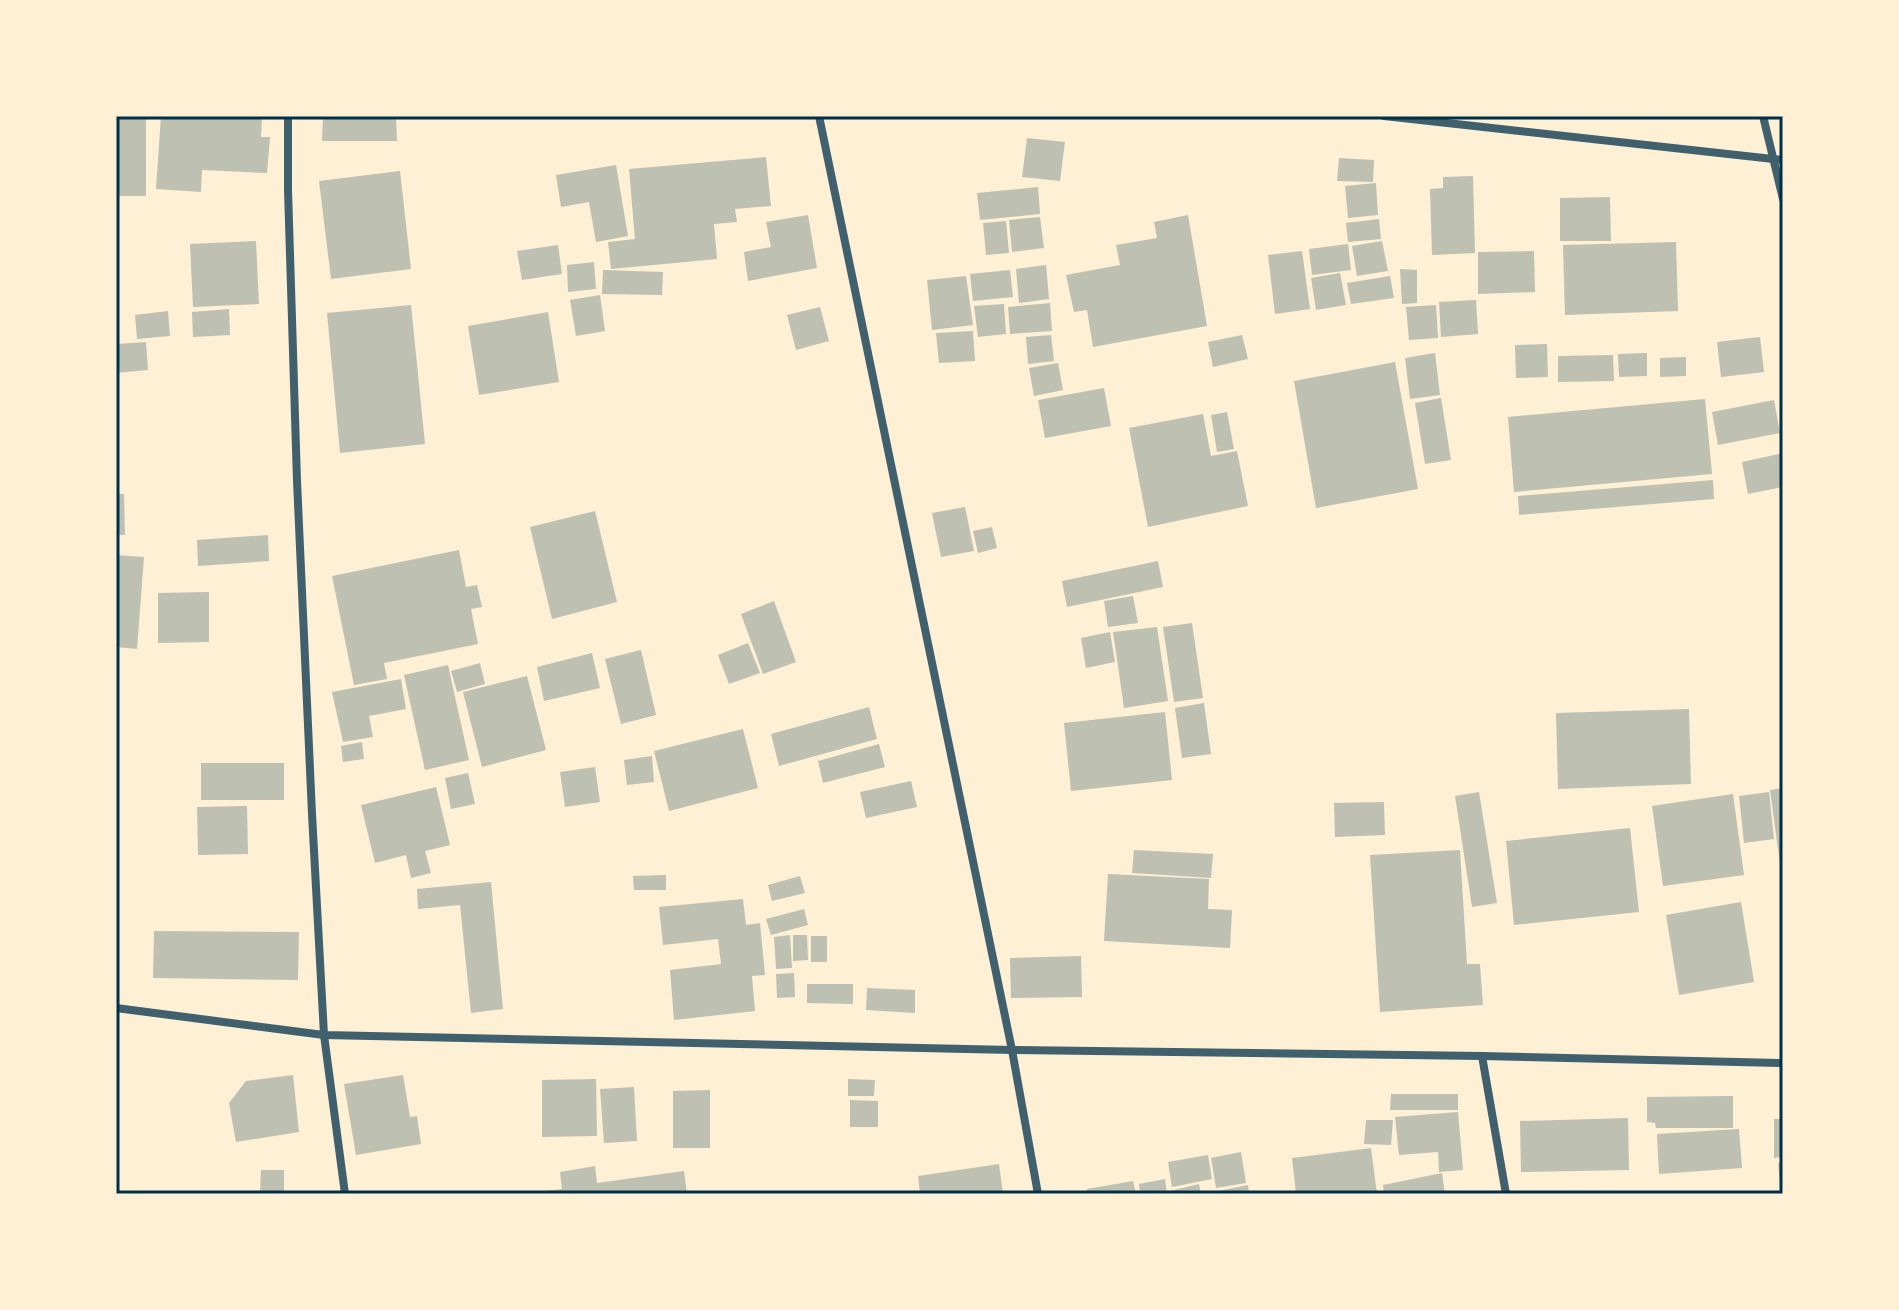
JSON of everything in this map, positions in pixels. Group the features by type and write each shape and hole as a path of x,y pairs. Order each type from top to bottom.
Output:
{"street":[{"path":"288,116 297,497 324,1035 345,1194"},
{"path":"819,116 1012,1050 1038,1194"},
{"path":"1384,116 1783,160"},
{"path":"1763,116 1783,199"},
{"path":"116,1008 324,1035 1783,1063"},
{"path":"1482,1056 1506,1194"}],"building":[{"path":"116,116 146,116 146,196 116,196"},
{"path":"161,116 262,116 261,137 270,137 267,173 202,170 201,192 156,189"},
{"path":"323,116 396,116 397,141 322,141"},
{"path":"1027,138 1065,142 1060,181 1022,177"},
{"path":"766,157 771,206 735,209 737,222 714,224 717,259 611,269 608,242 635,239 629,169"},
{"path":"1339,158 1374,160 1373,182 1337,181"},
{"path":"616,165 628,236 596,242 589,202 561,207 556,175"},
{"path":"400,171 411,269 331,279 319,181"},
{"path":"1473,176 1475,253 1432,255 1430,189 1443,188 1443,177"},
{"path":"1376,183 1378,215 1348,218 1345,186"},
{"path":"1038,187 1040,214 980,220 977,193"},
{"path":"1610,197 1611,241 1560,241 1560,198"},
{"path":"808,215 817,268 748,281 744,252 771,247 766,222"},
{"path":"1188,215 1207,326 1093,347 1087,310 1074,312 1066,275 1120,265 1116,245 1157,238 1154,222"},
{"path":"1040,217 1044,248 1012,252 1009,220"},
{"path":"1379,219 1381,239 1348,242 1346,223"},
{"path":"1006,221 1009,253 986,255 983,223"},
{"path":"256,241 259,304 193,307 190,244"},
{"path":"1382,241 1388,271 1357,276 1352,246"},
{"path":"1676,242 1678,311 1565,315 1563,245"},
{"path":"1348,244 1351,270 1312,275 1309,249"},
{"path":"558,245 562,274 522,280 517,251"},
{"path":"1302,251 1310,309 1275,314 1268,255"},
{"path":"1534,251 1535,292 1478,294 1478,252"},
{"path":"594,262 596,289 568,292 567,265"},
{"path":"1046,265 1049,299 1019,303 1016,269"},
{"path":"1400,269 1417,270 1417,303 1402,304"},
{"path":"603,270 663,272 662,295 602,294"},
{"path":"1010,270 1013,297 973,301 970,274"},
{"path":"1340,273 1346,305 1316,310 1311,278"},
{"path":"966,276 973,325 932,330 927,280"},
{"path":"1390,276 1394,298 1351,304 1347,283"},
{"path":"600,295 605,331 576,336 570,300"},
{"path":"1476,300 1478,334 1441,337 1439,302"},
{"path":"1050,303 1052,331 1010,334 1008,307"},
{"path":"1004,304 1006,334 978,337 974,306"},
{"path":"411,305 425,444 340,453 327,313"},
{"path":"1436,305 1438,338 1409,340 1406,307"},
{"path":"820,307 829,341 796,350 787,315"},
{"path":"229,309 230,335 193,337 192,312"},
{"path":"168,311 170,336 137,339 135,315"},
{"path":"548,312 559,382 479,395 468,326"},
{"path":"973,331 975,361 939,363 936,333"},
{"path":"1051,335 1054,361 1028,364 1026,337"},
{"path":"1242,335 1248,359 1213,367 1208,342"},
{"path":"1760,337 1764,372 1721,377 1717,342"},
{"path":"146,342 148,370 116,373 116,344"},
{"path":"1547,344 1548,377 1516,378 1515,345"},
{"path":"1435,353 1440,395 1410,399 1405,358"},
{"path":"1647,353 1647,376 1619,377 1618,354"},
{"path":"1613,355 1614,381 1558,382 1558,356"},
{"path":"1686,357 1686,376 1660,377 1660,358"},
{"path":"1395,362 1418,489 1316,508 1294,381"},
{"path":"1058,363 1063,390 1034,396 1029,368"},
{"path":"1104,388 1111,426 1045,438 1038,400"},
{"path":"1441,398 1451,460 1425,464 1415,403"},
{"path":"1705,399 1712,474 1514,492 1508,417"},
{"path":"1774,400 1780,433 1718,445 1712,412"},
{"path":"1227,412 1234,449 1217,452 1211,415"},
{"path":"1203,414 1211,456 1237,451 1248,506 1148,527 1129,428"},
{"path":"1783,453 1783,487 1748,494 1742,462"},
{"path":"1713,480 1714,499 1519,515 1518,496"},
{"path":"116,494 124,494 125,535 116,535"},
{"path":"965,507 974,551 941,557 932,513"},
{"path":"595,511 617,602 552,619 530,527"},
{"path":"992,527 997,548 978,553 973,531"},
{"path":"268,535 269,561 198,566 197,540"},
{"path":"459,550 466,587 477,585 482,607 471,609 478,644 384,663 387,679 354,685 332,576"},
{"path":"116,555 144,557 137,649 116,647"},
{"path":"1158,561 1163,587 1067,607 1062,581"},
{"path":"209,592 209,642 158,643 158,593"},
{"path":"1133,596 1138,623 1108,627 1104,601"},
{"path":"774,601 796,662 763,674 741,614"},
{"path":"1192,623 1203,698 1174,702 1163,627"},
{"path":"1157,627 1168,701 1124,708 1113,632"},
{"path":"1110,632 1115,662 1086,668 1081,638"},
{"path":"748,643 760,673 729,684 718,655"},
{"path":"641,650 656,715 621,724 605,659"},
{"path":"592,653 600,688 544,701 537,667"},
{"path":"480,663 485,684 457,692 451,671"},
{"path":"448,665 469,760 425,770 404,675"},
{"path":"527,676 546,750 482,767 463,692"},
{"path":"401,679 406,709 369,716 373,737 343,742 332,692"},
{"path":"1204,703 1211,754 1182,758 1175,708"},
{"path":"869,707 877,739 779,766 771,734"},
{"path":"1689,709 1691,784 1558,789 1556,713"},
{"path":"1165,712 1172,780 1071,791 1064,723"},
{"path":"743,729 758,788 669,811 654,751"},
{"path":"362,742 364,759 343,762 341,746"},
{"path":"879,744 885,767 823,783 818,761"},
{"path":"652,756 654,782 627,785 624,760"},
{"path":"201,763 284,763 284,800 201,800"},
{"path":"595,767 600,802 565,807 560,772"},
{"path":"468,773 475,804 451,809 445,778"},
{"path":"911,781 917,807 866,818 860,792"},
{"path":"436,787 450,845 425,851 431,873 411,878 406,855 375,863 361,805"},
{"path":"1783,788 1783,871 1781,871 1770,790"},
{"path":"1479,792 1497,903 1472,907 1455,796"},
{"path":"1769,792 1774,839 1744,843 1739,796"},
{"path":"1733,794 1744,875 1663,886 1652,806"},
{"path":"1384,802 1385,835 1335,837 1334,803"},
{"path":"247,806 248,854 198,855 197,807"},
{"path":"1630,828 1639,912 1514,925 1506,841"},
{"path":"1134,850 1213,854 1211,878 1132,873"},
{"path":"1460,850 1467,964 1480,964 1483,1005 1380,1012 1370,855"},
{"path":"1108,874 1209,879 1208,909 1232,910 1230,948 1104,941"},
{"path":"666,875 666,890 634,890 633,876"},
{"path":"800,876 805,893 772,901 768,885"},
{"path":"491,882 503,1009 471,1013 460,905 418,909 417,889"},
{"path":"743,899 746,925 760,923 765,975 752,976 755,1011 674,1020 670,970 721,964 718,939 663,945 659,907"},
{"path":"1741,902 1754,982 1679,995 1666,915"},
{"path":"804,909 808,925 771,935 766,919"},
{"path":"154,931 299,932 298,980 153,978"},
{"path":"790,935 792,968 776,969 774,937"},
{"path":"793,935 807,935 808,960 793,961"},
{"path":"811,936 827,936 827,962 811,962"},
{"path":"1081,956 1082,997 1011,998 1010,958"},
{"path":"794,973 795,997 777,998 776,974"},
{"path":"807,984 853,984 853,1004 807,1003"},
{"path":"867,988 915,990 915,1013 866,1010"},
{"path":"293,1075 299,1132 236,1142 229,1103 246,1081"},
{"path":"403,1075 410,1117 417,1116 421,1144 356,1155 344,1084"},
{"path":"596,1079 597,1136 542,1137 542,1080"},
{"path":"848,1079 875,1080 874,1096 848,1096"},
{"path":"634,1087 637,1141 604,1143 600,1089"},
{"path":"710,1090 710,1148 673,1148 673,1091"},
{"path":"1391,1094 1458,1094 1458,1110 1390,1110"},
{"path":"1733,1096 1733,1128 1656,1128 1655,1123 1647,1122 1647,1097"},
{"path":"850,1100 878,1101 878,1127 850,1127"},
{"path":"1458,1112 1463,1170 1439,1172 1438,1152 1399,1155 1395,1117"},
{"path":"1628,1118 1629,1170 1521,1172 1520,1121"},
{"path":"1774,1119 1783,1119 1783,1157 1774,1158"},
{"path":"1366,1120 1393,1120 1391,1145 1364,1144"},
{"path":"1739,1129 1742,1168 1659,1174 1657,1134"},
{"path":"1371,1148 1377,1194 1296,1194 1292,1158"},
{"path":"1241,1152 1246,1183 1216,1188 1211,1158"},
{"path":"1208,1155 1212,1179 1172,1187 1168,1162"},
{"path":"1778,1163 1783,1163 1783,1194 1781,1194"},
{"path":"999,1164 1003,1194 920,1194 918,1176"},
{"path":"595,1166 597,1183 684,1171 687,1194 536,1194 562,1189 560,1172"},
{"path":"261,1170 284,1170 284,1194 260,1194"},
{"path":"1442,1173 1445,1194 1384,1194 1383,1185"},
{"path":"1165,1179 1167,1194 1140,1194 1139,1184"},
{"path":"1133,1181 1136,1194 1087,1194 1087,1189"},
{"path":"1199,1184 1201,1194 1171,1194 1170,1191"},
{"path":"1248,1185 1249,1194 1209,1194 1209,1193"}]}
